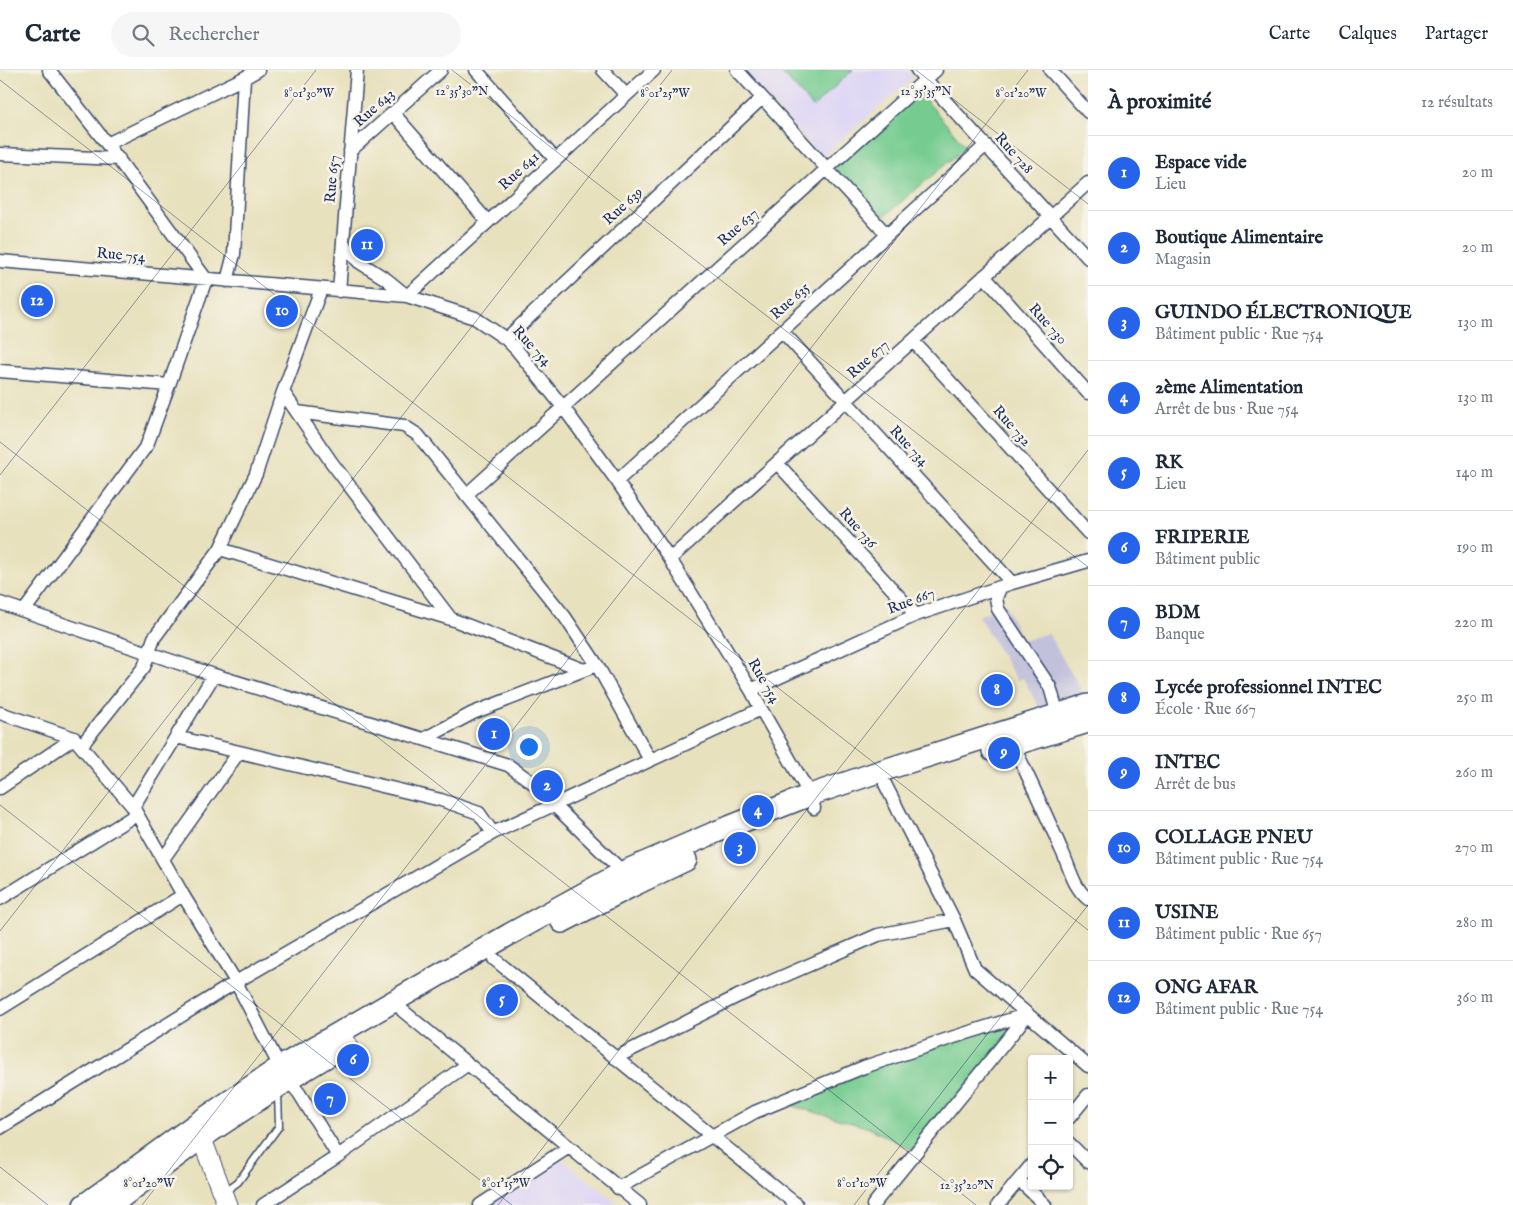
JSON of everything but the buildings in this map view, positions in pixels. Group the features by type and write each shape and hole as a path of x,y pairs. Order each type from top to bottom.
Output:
{"main road":[{"path":"84,1205 510,934 628,879 724,843 882,770 1088,705"},
{"path":"812,802 885,784 1088,722"},
{"path":"399,1006 494,959 628,879"},
{"path":"111,1205 199,1131"}],"street":[{"path":"24,611 147,445 206,279 108,144 49,70"},
{"path":"108,144 258,70"},
{"name":"Rue 657","path":"339,291 357,70"},
{"name":"Rue 643","path":"350,151 441,70"},
{"path":"476,70 556,160"},
{"path":"603,70 626,95"},
{"name":"Rue 641","path":"407,296 654,70"},
{"path":"737,70 887,236"},
{"name":"Rue 637","path":"466,495 826,169 921,75 936,70"},
{"path":"1050,70 1088,112"},
{"name":"Rue 728","path":"921,75 1088,258"},
{"path":"227,281 234,254 244,78"},
{"name":"Rue 639","path":"506,339 762,98"},
{"path":"393,113 488,222"},
{"name":"Rue 635","path":"617,481 986,145"},
{"path":"0,154 119,159"},
{"name":"Rue 677","path":"670,559 1088,183"},
{"path":"343,244 359,262 386,279 407,296"},
{"name":"Rue 754","path":"0,261 407,296 475,318 506,339 516,349 563,407 617,481 670,559 752,690 812,802"},
{"name":"Rue 730","path":"984,276 1088,393"},
{"path":"0,788 78,742 144,667 154,638 220,549 256,474 283,392 321,289"},
{"name":"Rue 734","path":"782,330 1012,583"},
{"name":"Rue 732","path":"913,341 1088,533"},
{"path":"0,371 169,385"},
{"path":"283,392 332,464 451,619"},
{"path":"297,412 404,426 418,435 565,617 597,665 650,760"},
{"name":"Rue 736","path":"777,463 916,614"},
{"path":"220,549 451,619 584,670"},
{"name":"Rue 667","path":"752,690 916,614 1088,560"},
{"path":"1000,588 996,598 998,610 1050,687 1058,714"},
{"path":"0,603 214,675 508,765 533,783 628,879"},
{"path":"424,739 474,712 597,665"},
{"path":"0,899 135,810 214,675"},
{"path":"0,1128 236,982 493,833 761,709"},
{"path":"0,713 78,742 135,810 183,895 236,982 282,1078 299,1093 338,1156"},
{"path":"176,737 441,800 479,813 493,833"},
{"path":"1013,744 1063,852 1074,882 1088,899"},
{"path":"163,860 239,752"},
{"path":"885,784 954,920 975,969 1088,1066"},
{"path":"0,1009 183,895"},
{"path":"615,1058 738,996 878,935 954,920"},
{"path":"494,959 797,1205"},
{"path":"399,1006 640,1205"},
{"path":"618,1188 755,1112 864,1067 1028,1014"},
{"path":"873,1205 1028,1014"},
{"path":"263,1205 338,1156 468,1064"},
{"path":"1073,1113 1088,1095"},
{"path":"199,1131 225,1199"},
{"path":"1071,1145 1088,1162"},
{"path":"480,1205 569,1147"},
{"path":"998,1205 1028,1169"},
{"path":"1019,1180 1045,1205"}],"lane":[{"path":"225,1199 278,1126 282,1078"}],"shaded area":[{"path":"743,70 906,70 913,78 821,157"},
{"path":"1006,605 1022,641 1048,633 1084,695 1039,708 1023,678 1017,680 978,616"},
{"path":"560,1158 619,1205 487,1205"}],"green space":[{"path":"779,70 853,70 813,107"},
{"path":"919,92 966,147 879,221 832,166"},
{"path":"1028,1014 916,1152 869,1128 779,1102"}],"place":[{"name":"USINE","path":"367,245"},
{"name":"ONG AFAR","path":"37,301"},
{"name":"COLLAGE PNEU","path":"282,311"},
{"name":"Lycée professionnel INTEC","path":"997,690"},
{"name":"Espace vide","path":"494,734"},
{"name":"INTEC","path":"1004,753"},
{"name":"Boutique Alimentaire","path":"547,786"},
{"name":"2ème Alimentation","path":"758,811"},
{"name":"GUINDO ÉLECTRONIQUE","path":"740,848"},
{"name":"RK","path":"502,1000"},
{"name":"FRIPERIE","path":"353,1060"},
{"name":"BDM","path":"330,1099"}]}
